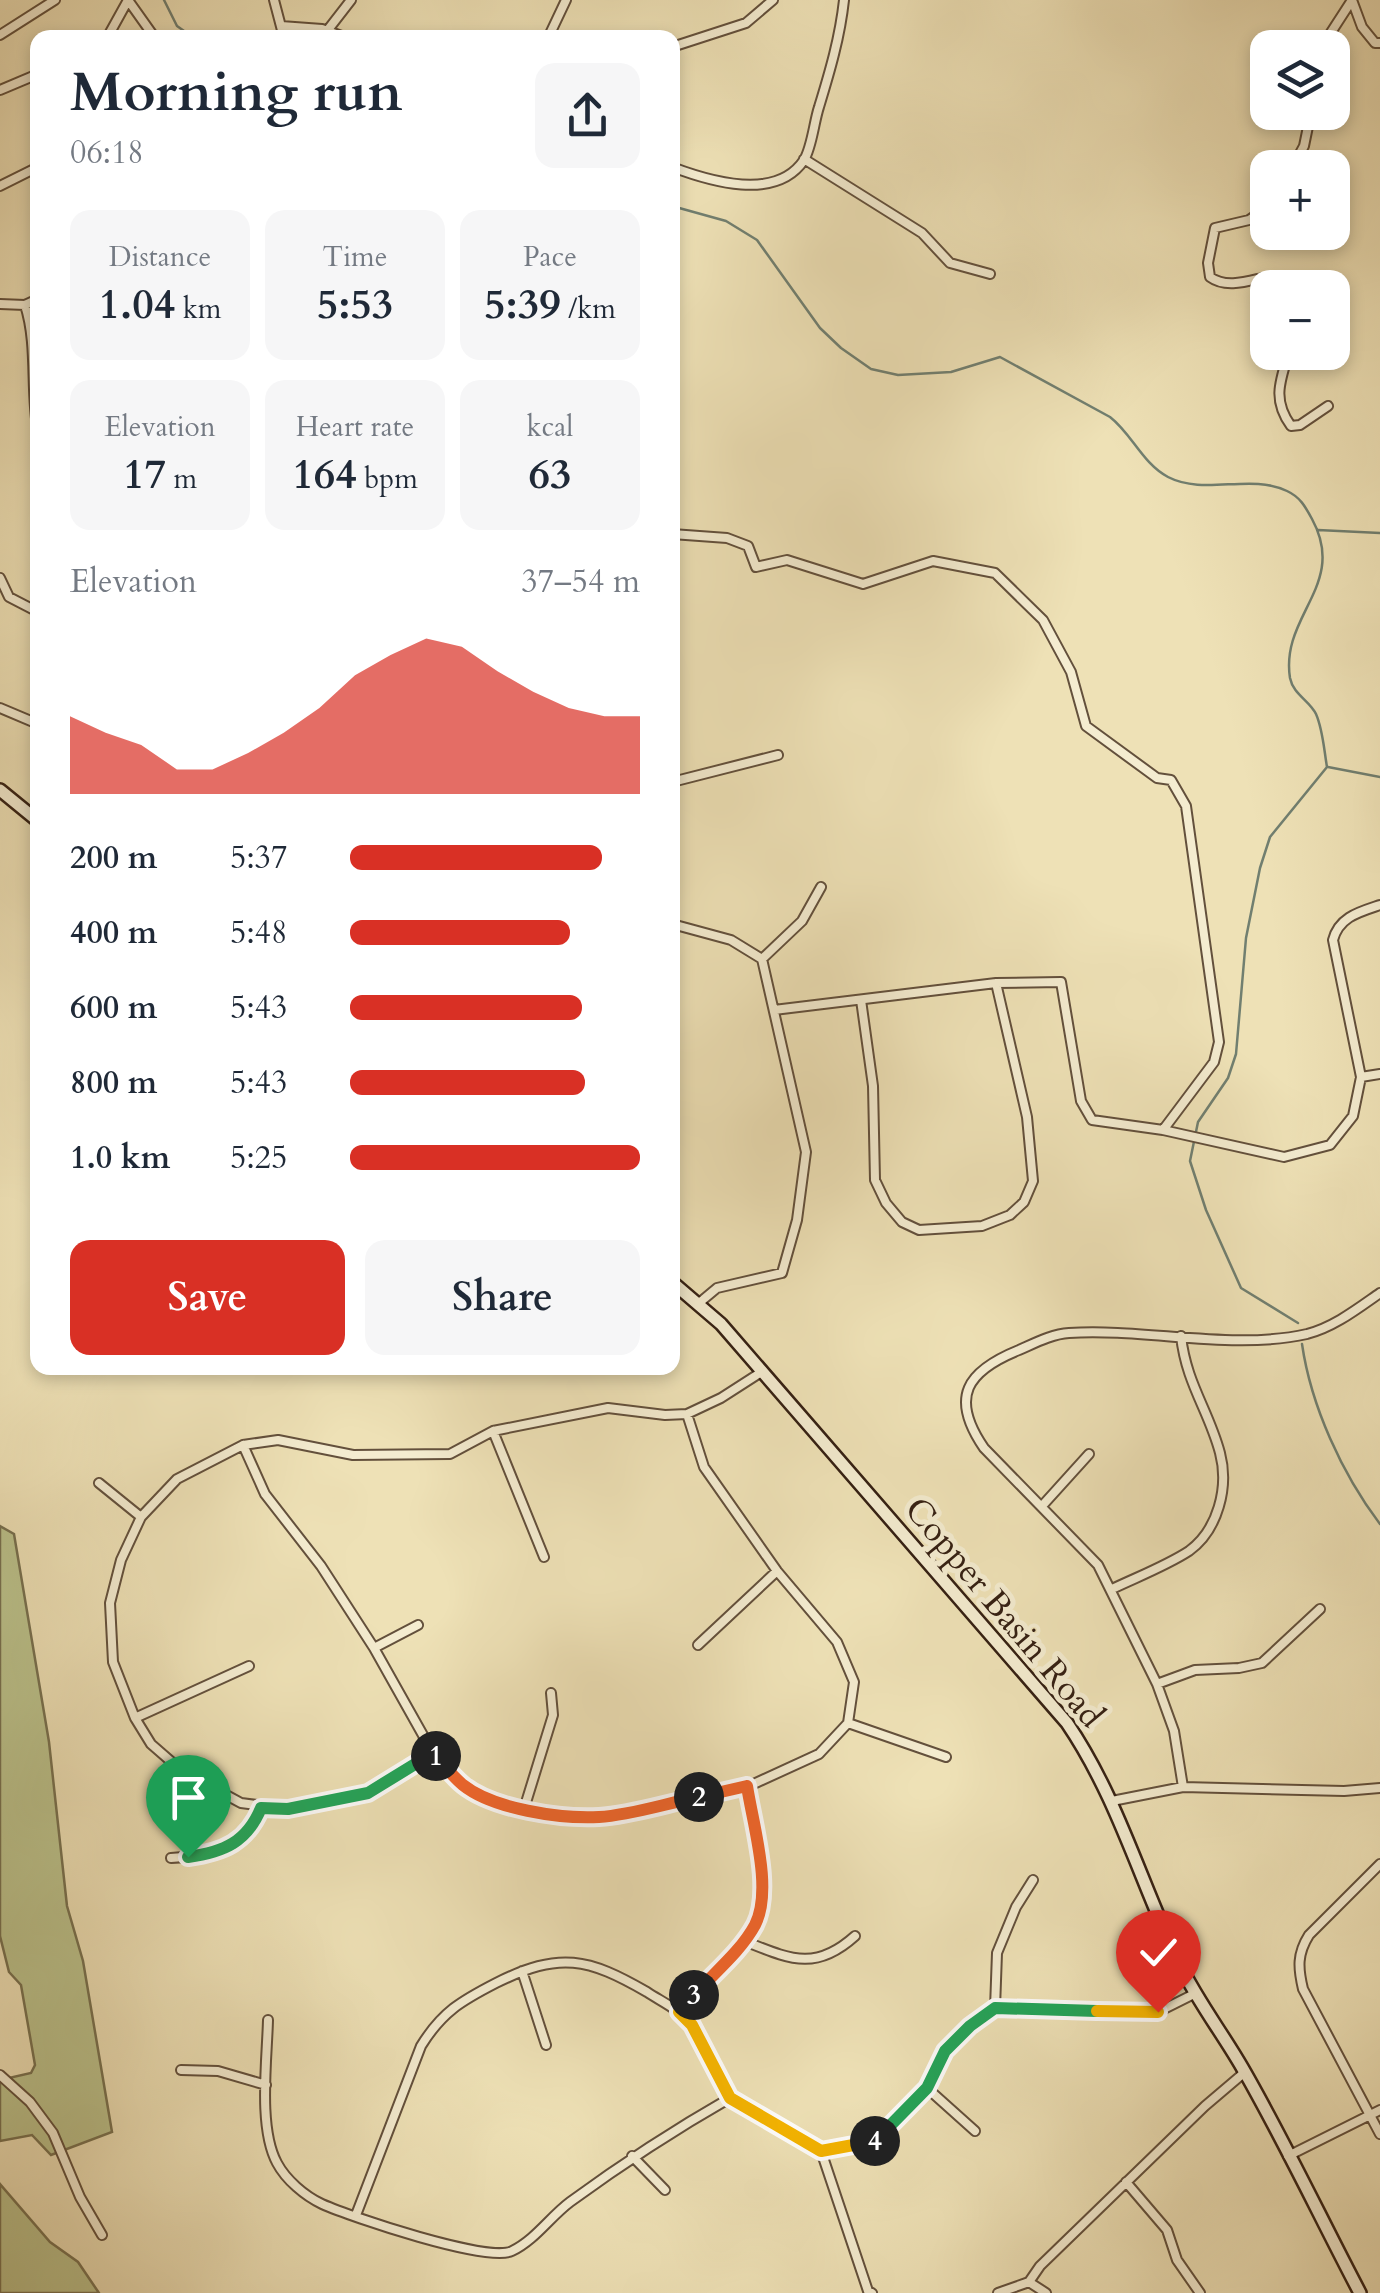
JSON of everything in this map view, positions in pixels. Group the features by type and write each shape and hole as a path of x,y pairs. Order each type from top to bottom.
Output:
{"street":[{"path":"0,35 55,0"},
{"path":"111,30 128,0 149,30"},
{"path":"328,30 350,0"},
{"path":"552,30 566,0"},
{"path":"680,45 746,24 773,0"},
{"path":"680,170 705,180 768,183 784,177 804,160 841,29 844,0"},
{"path":"1352,0 1362,27 1375,43 1380,43"},
{"path":"1333,30 1352,0"},
{"path":"272,1 282,30"},
{"path":"281,26 318,30"},
{"path":"0,90 30,77"},
{"path":"804,160 922,233 950,264 990,274"},
{"path":"0,186 30,171"},
{"path":"1250,220 1215,228 1208,262 1210,277 1218,282 1250,281"},
{"path":"0,304 30,302"},
{"path":"24,305 30,322"},
{"path":"1283,370 1276,390 1282,414 1291,426 1300,425 1328,406"},
{"path":"680,535 727,538 748,546 756,567 787,560 863,584 932,561 994,573 1043,620 1071,672 1086,726 1156,778 1171,780 1186,806 1218,1042 1214,1062 1163,1130"},
{"path":"0,578 9,597 30,608"},
{"path":"0,708 30,721"},
{"path":"680,780 778,755"},
{"path":"0,790 30,814"},
{"path":"762,959 802,921 821,887"},
{"path":"774,1010 996,984 1060,982 1081,1100 1092,1120 1163,1130 1284,1157 1330,1145 1353,1116 1361,1076 1333,940 1336,927 1352,915 1380,905"},
{"path":"680,926 731,940 762,959 806,1152 797,1220 782,1273 717,1288 699,1302"},
{"path":"862,1000 873,1086 875,1180 886,1203 902,1222 920,1230 982,1226 1010,1215 1024,1202 1033,1181 1027,1117 996,984"},
{"path":"1361,1076 1380,1074"},
{"name":"Copper Basin Road","path":"680,1288 699,1302 762,1371 1049,1699 1083,1746 1112,1801 1194,1994 1244,2072 1360,2293"},
{"path":"1183,1787 1174,1731 1157,1684 1112,1590 1098,1565 984,1448 970,1428 965,1402 972,1379 988,1362 1066,1333 1269,1338 1308,1334 1334,1324 1380,1293"},
{"path":"1112,1590 1190,1550 1212,1526 1224,1490 1220,1453 1183,1361 1181,1336"},
{"path":"433,1753 368,1793 288,1809 241,1803 182,1772 151,1744 135,1718 112,1662 110,1602 121,1560 141,1517 178,1479 243,1445 278,1440 353,1455 450,1454 493,1432 608,1408 687,1414 721,1398 762,1371"},
{"path":"243,1445 265,1494 321,1566 374,1648 433,1753 464,1786 506,1805 564,1816 601,1817 747,1786 819,1754 848,1723 854,1682 837,1642 777,1571 704,1466 687,1414"},
{"path":"493,1432 544,1557"},
{"path":"1042,1506 1089,1454"},
{"path":"98,1484 141,1517"},
{"path":"698,1645 777,1571"},
{"path":"1157,1684 1196,1670 1262,1663 1320,1610"},
{"path":"374,1648 418,1625"},
{"path":"135,1718 248,1666"},
{"path":"524,1809 553,1715 551,1693"},
{"path":"848,1723 946,1757"},
{"path":"679,2012 744,1941 756,1922 764,1895 747,1786"},
{"path":"1112,1801 1183,1787 1344,1792 1379,1788 1380,1799"},
{"path":"172,1858 210,1854 233,1845 248,1834 261,1808"},
{"path":"1380,1864 1309,1935 1300,1948 1298,1968 1303,1989 1380,2134"},
{"path":"995,2008 998,1953 1016,1907 1034,1880"},
{"path":"744,1941 776,1954 811,1960 834,1954 854,1936"},
{"path":"356,2214 421,2046 434,2026 445,2013 470,1997 522,1971 587,1962 679,2012 692,2025 730,2098 821,2151 877,2141 927,2088 945,2051 995,2008 1158,2012 1194,1994"},
{"path":"522,1971 546,2044"},
{"path":"268,2020 268,2132 276,2162 295,2186 321,2203 472,2251 509,2253 632,2156 730,2098"},
{"path":"181,2070 218,2071 266,2085"},
{"path":"998,2293 1029,2282 1040,2266 1126,2182 1244,2072"},
{"path":"0,2076 30,2102 53,2133 80,2198 102,2235"},
{"path":"927,2088 975,2131"},
{"path":"1288,2156 1380,2110"},
{"path":"821,2151 868,2291 872,2293"},
{"path":"632,2156 665,2190"},
{"path":"1126,2182 1167,2230 1178,2260 1200,2293"},
{"path":"1029,2282 1046,2293"}],"green space":[{"path":"0,1526 14,1534 49,1742 67,1906 83,1961 112,2132 51,2155 32,2135 0,2141 0,2080 31,2073 35,2065 21,1985 9,1972 0,1936"},
{"path":"0,2184 50,2242 78,2262 99,2293 0,2293"}],"waterway":[{"path":"164,0 183,30"},
{"path":"680,208 726,221 757,240 820,328 871,369 898,375 951,372 1000,357 1110,417 1151,464 1168,477 1197,485 1273,486 1295,496 1309,514 1321,542 1322,563 1318,582 1294,636 1290,678 1294,689 1316,714 1327,767 1270,837 1246,938 1236,1054 1228,1078 1198,1122 1190,1161 1206,1210 1241,1288 1298,1323"},
{"path":"1318,530 1380,533"},
{"path":"1328,767 1380,777"},
{"path":"1302,1344 1330,1438 1353,1484 1380,1524"}],"route":[{"path":"188,1857 233,1845 248,1834 261,1808 288,1809 368,1793 433,1753 464,1786 477,1793 506,1805 564,1816 601,1817 747,1786 764,1895 756,1922 744,1941 679,2012 692,2025 730,2098 821,2151 877,2141 927,2088 945,2051 995,2008 1158,2012"}]}
